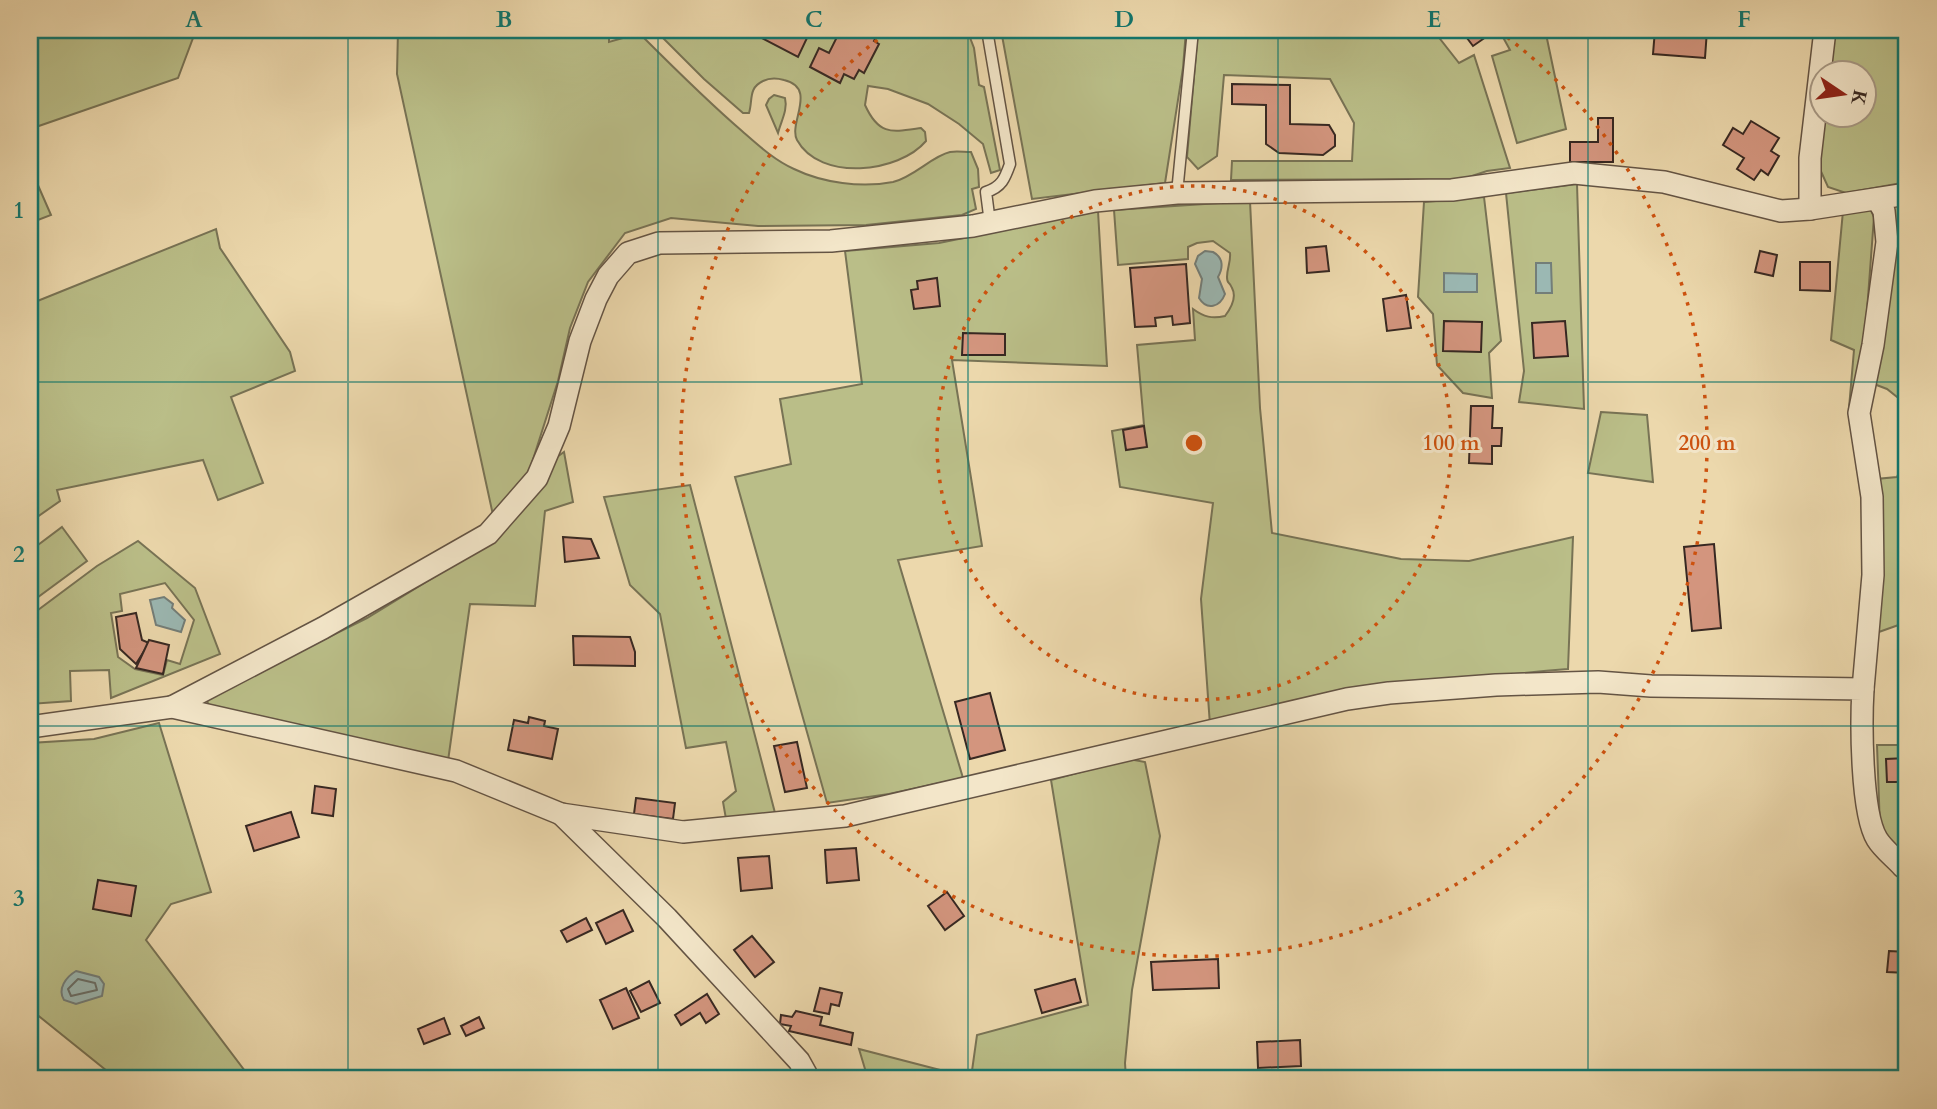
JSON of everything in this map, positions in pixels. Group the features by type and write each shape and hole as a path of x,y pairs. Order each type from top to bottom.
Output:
{"street":[{"path":"1811,209 1810,158 1825,30"},
{"path":"30,727 172,707 323,628 488,534 537,478 559,426 580,341 608,276 628,253 659,243 831,241 990,223 1095,201 1177,193 1452,190 1574,173 1664,182 1781,211 1907,194"},
{"path":"1877,199 1885,218 1887,242 1873,345 1859,413 1872,497 1873,575 1862,724 1866,802 1876,838 1907,869"},
{"path":"172,707 456,771 561,814 683,832 845,816 1326,704 1389,693 1496,685 1598,682 1651,686 1863,689"},
{"path":"561,814 667,918 799,1061 809,1079"}],"lane":[{"path":"987,30 1010,164 1004,181 995,189 986,192 990,223"},
{"path":"1177,193 1193,30"}],"green space":[{"path":"30,30 196,30 178,78 30,129"},
{"path":"398,30 609,30 609,42 641,35 729,120 767,152 805,174 830,181 881,184 908,176 943,154 971,152 978,169 979,187 972,189 976,209 962,215 866,225 758,226 671,218 625,233 588,282 570,328 558,381 529,472 493,515 397,74"},
{"path":"655,30 967,30 974,48 979,85 984,87 1000,170 991,173 983,144 928,104 888,89 868,86 865,105 881,127 894,131 921,128 925,132 926,141 914,152 879,166 841,167 823,162 808,153 797,140 795,133 801,98 794,84 779,79 763,81 753,91 749,113 743,113"},
{"path":"1001,30 1186,30 1183,68 1165,183 1032,199"},
{"path":"1198,30 1433,30 1459,63 1474,55 1510,168 1487,171 1463,179 1231,180 1232,161 1352,161 1354,123 1330,79 1224,75 1217,156 1198,169 1187,157"},
{"path":"1499,30 1550,30 1546,34 1566,129 1517,143 1492,56 1510,50"},
{"path":"1833,30 1907,30 1907,182 1846,193 1828,187 1819,167 1821,130 1878,130 1878,60 1829,60"},
{"path":"774,95 785,98 786,102 778,133 766,105"},
{"path":"30,167 51,215 30,223"},
{"path":"1577,184 1584,409 1519,402 1524,371 1506,193"},
{"path":"1484,197 1501,341 1489,353 1492,398 1463,393 1437,365 1433,314 1418,297 1424,202"},
{"path":"1907,200 1907,405 1887,389 1874,384 1891,265 1898,242 1892,203"},
{"path":"1250,201 1260,408 1272,533 1401,559 1469,561 1573,537 1568,669 1433,685 1210,725 1201,599 1213,503 1120,487 1112,431 1144,425 1137,345 1195,340 1193,309 1212,317 1225,316 1227,313 1234,295 1227,279 1230,253 1213,241 1188,247 1188,259 1118,265 1114,210"},
{"path":"1870,208 1874,217 1864,351 1853,408 1849,408 1854,350 1831,340 1843,211"},
{"path":"1098,211 1107,366 952,360 982,546 898,560 963,778 889,794 827,803 735,477 791,464 780,399 862,384 845,251 939,243"},
{"path":"216,229 220,248 290,352 295,371 231,397 263,483 218,500 203,460 57,490 60,501 30,522 30,304"},
{"path":"1601,412 1647,415 1653,482 1588,473"},
{"path":"564,452 573,502 545,511 535,606 470,604 448,761 209,706 206,698 367,618 491,542 557,457"},
{"path":"1907,452 1907,622 1876,633 1876,479 1897,477"},
{"path":"690,485 775,813 726,819 723,802 736,791 726,742 686,748 660,614 630,585 604,497"},
{"path":"62,527 87,561 30,603 30,551"},
{"path":"138,541 195,588 220,654 111,698 109,670 70,671 71,701 30,704 30,616 97,566","holes":["165,583 194,620 180,664 167,660 163,675 135,669 118,657 111,613 122,611 120,594"]},
{"path":"159,723 211,892 171,904 146,940 251,1079 117,1079 30,1009 30,743 94,739"},
{"path":"1877,745 1907,745 1907,863 1880,828"},
{"path":"1129,759 1145,762 1160,836 1132,990 1126,1079 868,1079 859,1049 971,1078 977,1035 1088,1005 1051,780"}],"water":[{"path":"1205,251 1217,254 1222,263 1218,277 1225,294 1220,302 1213,306 1206,305 1199,298 1202,279 1195,264 1198,256"},
{"path":"1536,263 1551,263 1552,293 1536,293"},
{"path":"1444,273 1477,274 1477,292 1444,292"},
{"path":"164,597 185,620 181,632 156,625 150,600"},
{"path":"76,971 99,977 104,984 102,996 76,1004 64,1000 64,984"}],"building":[{"path":"764,30 798,30 797,32 807,38 798,57 760,37"},
{"path":"838,30 880,30 874,41 879,44 864,73 859,70 854,79 844,74 840,83 810,67 819,48 829,53 840,31"},
{"path":"1461,30 1496,30 1473,46"},
{"path":"1655,30 1707,30 1705,58 1653,54"},
{"path":"1232,84 1290,85 1290,124 1329,125 1335,135 1335,146 1323,155 1279,153 1266,144 1266,105 1232,104"},
{"path":"1598,118 1613,118 1613,162 1570,162 1570,142 1598,142"},
{"path":"1751,121 1779,138 1771,151 1779,156 1768,175 1761,170 1754,180 1737,169 1744,158 1723,145 1733,128 1743,134"},
{"path":"1326,246 1329,271 1307,273 1306,248"},
{"path":"1760,251 1777,255 1773,276 1755,272"},
{"path":"1800,262 1830,262 1830,291 1800,290"},
{"path":"1186,264 1190,323 1173,325 1172,316 1155,318 1156,326 1135,327 1130,268"},
{"path":"937,278 940,306 914,309 911,290 918,289 917,281"},
{"path":"1406,295 1411,328 1387,331 1383,299"},
{"path":"1444,321 1482,322 1481,352 1443,351"},
{"path":"1565,321 1568,356 1534,358 1532,323"},
{"path":"963,333 1005,334 1005,355 962,355"},
{"path":"1471,406 1493,406 1492,428 1502,428 1501,446 1492,446 1492,464 1469,463"},
{"path":"1144,426 1147,447 1126,450 1123,430"},
{"path":"563,537 591,539 599,558 565,562"},
{"path":"1714,544 1721,628 1692,631 1684,547"},
{"path":"136,613 142,640 149,643 136,664 120,649 116,617"},
{"path":"573,636 630,637 635,652 635,666 574,665"},
{"path":"149,640 169,645 163,674 136,668"},
{"path":"990,693 1005,750 970,759 955,702"},
{"path":"529,717 545,721 544,726 558,729 552,759 508,750 514,720 528,723"},
{"path":"797,742 807,788 785,792 774,746"},
{"path":"1907,758 1907,782 1887,782 1886,759"},
{"path":"315,786 336,789 333,816 312,813"},
{"path":"636,798 675,803 673,819 634,814"},
{"path":"291,812 299,837 254,851 246,826"},
{"path":"856,848 859,880 827,883 825,850"},
{"path":"769,856 772,888 741,891 738,858"},
{"path":"98,880 136,886 131,916 93,909"},
{"path":"947,892 964,916 945,930 928,906"},
{"path":"623,910 633,931 606,944 596,923"},
{"path":"586,918 592,930 567,942 561,931"},
{"path":"752,936 774,962 755,977 734,950"},
{"path":"1889,951 1907,952 1907,973 1887,972"},
{"path":"1218,959 1219,988 1153,990 1151,962"},
{"path":"1075,979 1081,1002 1042,1013 1035,990"},
{"path":"649,981 660,1003 641,1012 630,991"},
{"path":"626,988 639,1018 613,1029 600,1000"},
{"path":"820,988 842,993 839,1006 831,1004 829,1014 814,1011"},
{"path":"707,994 719,1014 706,1023 700,1013 681,1025 675,1015"},
{"path":"796,1011 822,1017 820,1025 853,1033 851,1045 789,1031 791,1026 780,1024 781,1015 792,1017"},
{"path":"479,1017 484,1028 466,1036 461,1026"},
{"path":"444,1018 450,1034 424,1044 418,1029"},
{"path":"1300,1040 1301,1066 1258,1068 1257,1042"}]}
